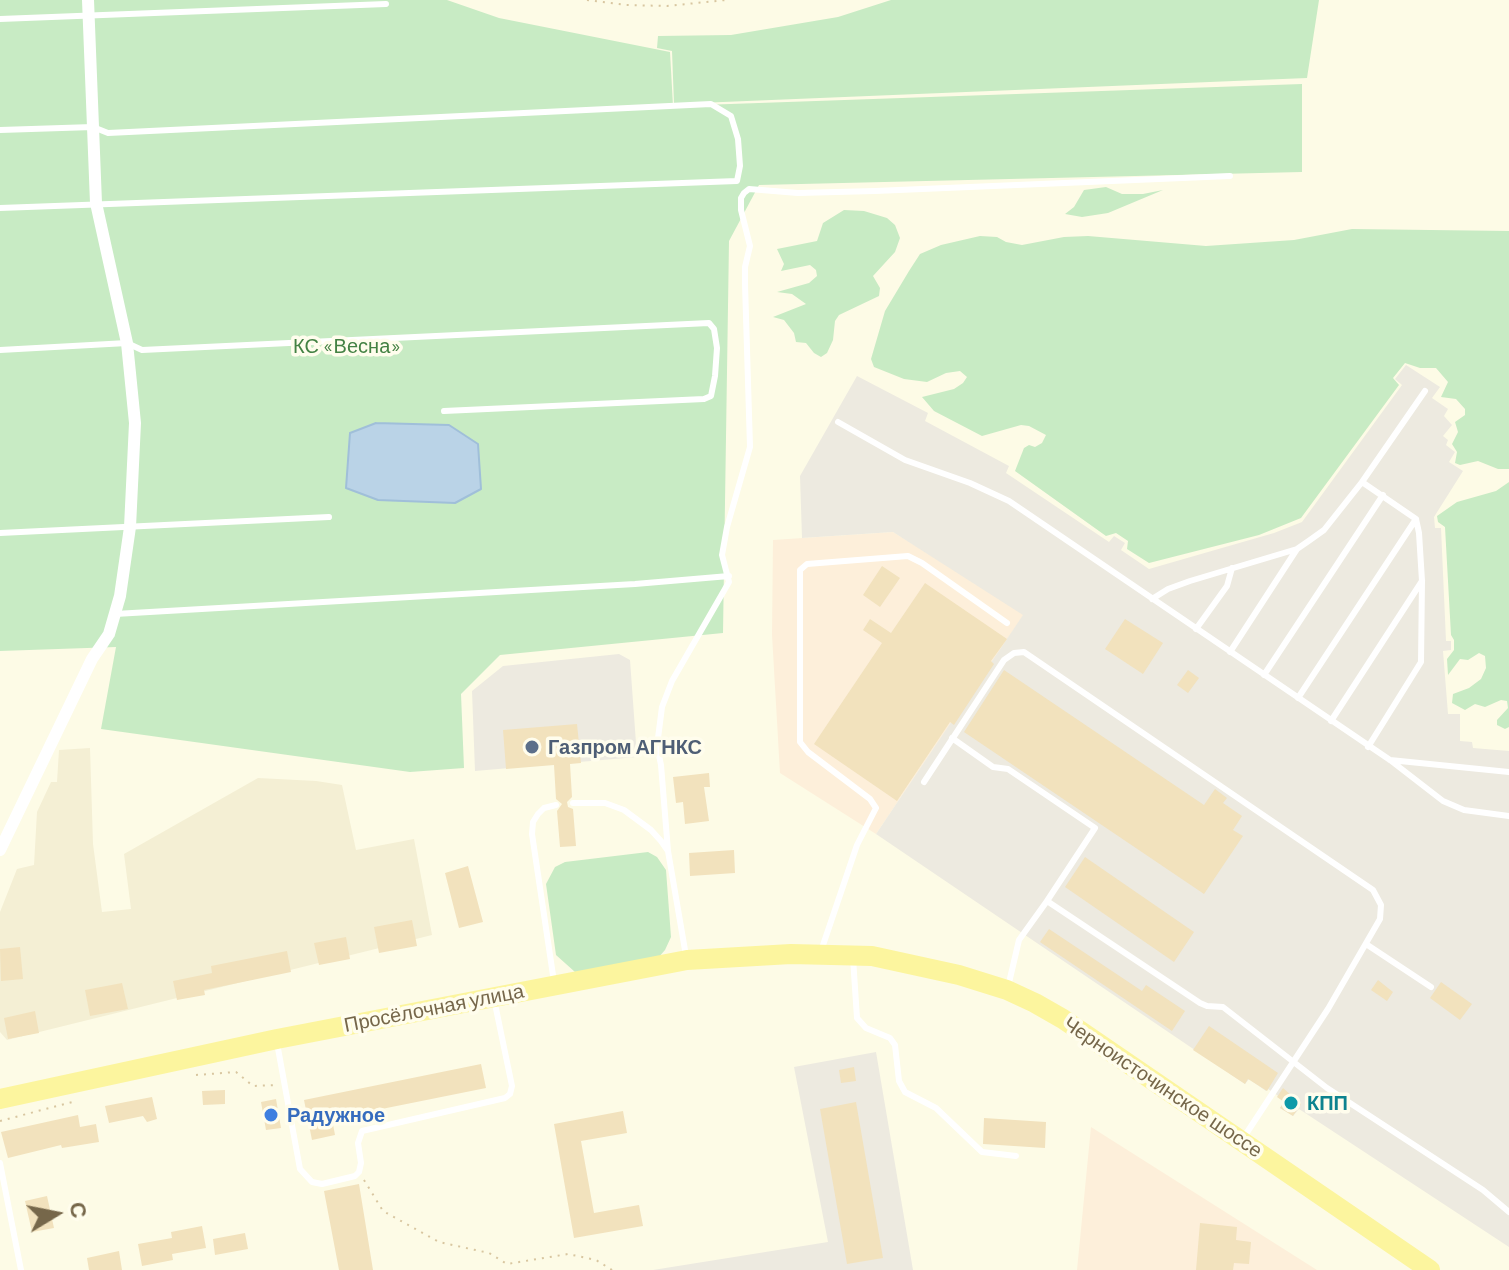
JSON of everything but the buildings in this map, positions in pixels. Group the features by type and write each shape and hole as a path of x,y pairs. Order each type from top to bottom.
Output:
{"main road":[{"name":"Просёлочная улица","path":"0,1099 277,1039 687,960 862,955"},
{"name":"Черноисточинское шоссе","path":"862,955 959,975 1007,990 1063,1019 1430,1270"}],"street":[{"path":"1,844 92,659 109,634 120,596 130,527 135,423 127,343 96,203 88,0"}],"lane":[{"path":"0,19 386,4"},
{"path":"0,130 93,127 108,133 711,104 731,116 738,139 740,166 737,181 0,208"},
{"path":"687,960 668,851 657,746 662,707 672,681 702,625 726,590 729,576 722,555 750,447 745,267 750,246 740,203 744,193 749,189 798,193 861,192 1230,176"},
{"path":"0,350 127,343 142,350 709,323 714,329 717,348 715,376 711,396 704,399 444,411"},
{"path":"1152,599 1168,589 1297,549 1324,530 1362,482 1425,391"},
{"path":"838,422 905,460 970,483 1009,501 1390,760 1443,801 1457,808 1509,816"},
{"path":"1362,482 1416,519 1422,581 1421,662 1368,747"},
{"path":"1264,675 1383,495"},
{"path":"0,533 329,517"},
{"path":"1298,698 1416,519"},
{"path":"1230,652 1297,549"},
{"path":"819,954 857,845 876,808 870,799 808,752 800,742 800,570 807,564 908,556 1007,623"},
{"path":"1196,629 1227,586 1232,568"},
{"path":"115,614 729,576"},
{"path":"1331,721 1422,581"},
{"path":"924,782 1004,660 1014,653 1029,653 1373,890 1379,900 1381,915 1366,944 1328,1009 1242,1140"},
{"path":"952,738 993,767 1008,769 1095,828 1019,940 1007,990"},
{"path":"1390,760 1509,772"},
{"path":"573,803 605,803 624,810 651,830 668,851"},
{"path":"554,984 532,834 533,822 538,814 544,808 556,805"},
{"path":"1047,901 1200,1003 1223,1007 1327,1088 1483,1190 1509,1212"},
{"path":"1366,944 1431,987"},
{"path":"862,955 857,1018 866,1028 890,1038 895,1045 899,1081 905,1092 936,1108 982,1152 1016,1156"},
{"path":"277,1039 300,1169 306,1178 322,1184 355,1176 359,1172 358,1143 362,1131 505,1098 510,1094 512,1086 494,997"},
{"path":"0,1163 21,1270"}],"path":[{"path":"587,0 667,6 726,0"},
{"path":"192,1075 236,1072 253,1086 285,1084"},
{"path":"0,1121 75,1101"},
{"path":"359,1172 383,1211 439,1242 489,1253 507,1264 568,1254 596,1260 612,1270"}],"shaded area":[{"path":"1406,365 1440,387 1432,398 1448,409 1444,416 1452,425 1443,436 1448,440 1446,445 1455,452 1449,462 1463,471 1434,517 1435,528 1441,528 1446,641 1451,641 1451,650 1443,651 1448,714 1460,714 1460,741 1472,742 1473,748 1509,751 1509,1247 1299,1109 1293,1116 1280,1108 1284,1102 1277,1095 1249,1079 1245,1084 876,834 1023,615 893,532 802,538 800,476 857,376 928,413 925,421 1009,466 1006,473 1109,542 1114,536 1125,543 1121,550 1149,569 1302,522 1402,385 1395,379"},
{"path":"893,532 1025,613 876,834 780,773 772,635 773,540"},
{"path":"619,654 630,660 637,757 475,771 472,691 503,666"},
{"path":"90,748 93,844 102,912 131,909 124,854 258,778 316,781 342,785 356,850 414,839 432,935 7,1040 0,1032 0,912 17,869 34,865 37,812 51,782 57,782 59,750"},
{"path":"876,1052 913,1270 653,1270 828,1242 794,1067"},
{"path":"1091,1127 1317,1270 1077,1270"}],"green space":[{"name":"КС «Весна»","path":"0,0 447,0 499,18 670,52 673,106 1302,84 1302,172 759,185 729,241 723,633 500,655 461,694 464,768 410,772 101,729 116,647 0,651"},
{"path":"891,0 1319,0 1307,78 674,104 672,51 657,48 658,36 731,35 838,17"},
{"path":"1106,187 1122,194 1163,190 1108,213 1082,217 1065,214 1074,207 1084,190"},
{"path":"844,210 864,211 887,218 895,225 900,238 895,252 873,276 880,288 879,296 839,315 835,321 833,340 827,353 821,357 806,343 796,342 794,333 784,320 773,317 806,304 792,294 777,292 809,283 817,276 810,265 781,271 784,264 777,249 817,241 823,223"},
{"path":"1352,229 1509,231 1509,469 1498,469 1478,461 1460,465 1455,463 1457,452 1452,444 1458,432 1455,422 1465,415 1465,409 1456,399 1441,397 1448,382 1436,368 1420,368 1405,363 1393,378 1399,385 1301,518 1259,535 1149,563 1127,549 1128,541 1116,533 1106,536 1015,471 1024,448 1042,443 1046,435 1021,425 982,436 934,411 922,397 954,389 963,383 967,377 960,371 946,373 927,382 904,379 874,367 871,359 885,311 909,271 920,254 941,245 980,236 997,237 1022,245 1088,236 1206,246 1294,240"},
{"path":"1509,482 1509,727 1505,729 1497,725 1497,720 1508,708 1507,701 1501,700 1485,707 1475,704 1465,710 1452,703 1453,694 1481,679 1486,668 1485,656 1479,653 1468,660 1460,659 1448,675 1447,659 1454,650 1454,640 1451,635 1445,527 1438,522 1437,516 1457,502 1496,491"},
{"path":"648,852 657,857 666,870 671,937 665,950 658,958 575,972 556,955 546,884 555,867 565,862"}],"water":[{"path":"376,423 449,425 478,444 481,489 455,503 378,500 346,488 350,433"}],"place":[{"name":"Газпром АГНКС","path":"532,747"},
{"name":"КПП","path":"1291,1103"},
{"name":"Радужное","path":"271,1115"}]}
